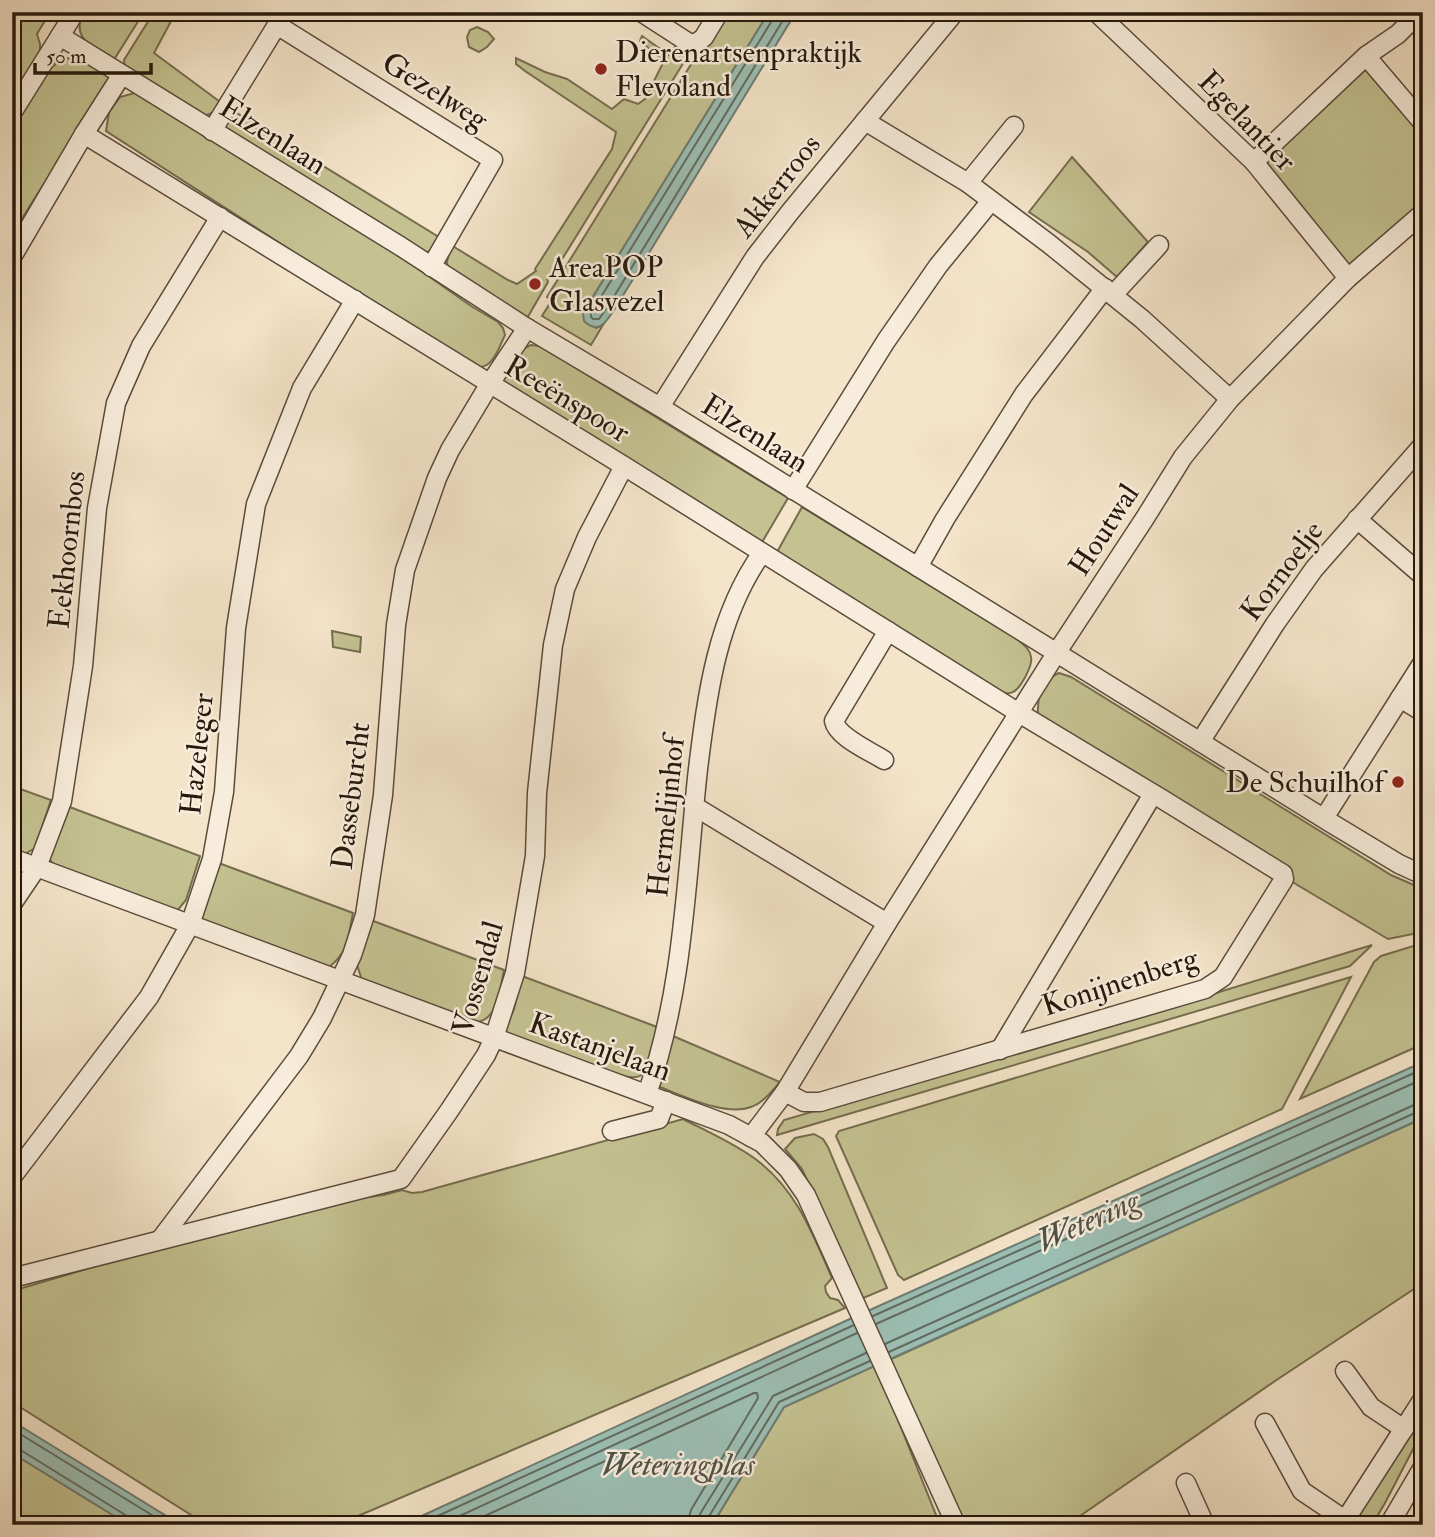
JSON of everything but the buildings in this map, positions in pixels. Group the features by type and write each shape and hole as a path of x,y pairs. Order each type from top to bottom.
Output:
{"street":[{"path":"12,113 75,12"},
{"path":"640,12 689,43 697,43 704,37 719,12"},
{"name":"Akkerroos","path":"660,407 755,257 955,12"},
{"name":"Egelantier","path":"1096,12 1254,162 1348,278"},
{"path":"1254,162 1366,56 1398,34 1420,12"},
{"name":"Gezelweg","path":"212,131 277,25 493,160 431,267"},
{"name":"Elzenlaan","path":"60,36 527,328 660,407 1399,864 1423,875"},
{"path":"1366,56 1423,123"},
{"path":"12,257 121,76"},
{"path":"865,121 968,183 1048,243 1109,292 1230,399"},
{"path":"968,183 1014,126"},
{"name":"Reeënspoor","path":"84,134 1020,713"},
{"path":"793,490 886,341 938,265 991,201"},
{"name":"Houtwal","path":"751,1136 785,1092 887,923 1183,457 1230,399 1348,278 1423,213"},
{"name":"Eekhoornbos","path":"12,904 37,867 62,802 83,666 97,508 116,403 141,346 220,217"},
{"path":"918,567 1024,394 1109,292 1159,245"},
{"name":"Hazeleger","path":"12,1177 149,997 190,925 212,859 224,792 236,628 256,504 302,388 355,300"},
{"name":"Dasseburcht","path":"160,1240 299,1056 322,1018 352,955 365,915 383,795 396,625 405,569 437,478 450,450 527,328"},
{"name":"Kornoelje","path":"1200,742 1275,624 1314,569 1423,445"},
{"name":"Vossendal","path":"12,1278 401,1179 486,1055 515,973 535,856 537,793 552,645 565,589 587,537 624,466"},
{"path":"1357,519 1423,576"},
{"name":"Hermelijnhof","path":"647,1094 669,1016 679,958 706,704 728,616 749,571 762,553"},
{"path":"884,760 842,734 834,721 888,631"},
{"path":"1324,818 1423,662"},
{"path":"1400,698 1423,712"},
{"name":"Konijnenberg","path":"785,1092 804,1102 820,1102 1205,989 1223,977 1283,879 1283,874 1020,713"},
{"path":"1000,1050 1153,794"},
{"path":"694,806 887,923"},
{"name":"Kastanjelaan","path":"12,858 666,1101 729,1125 762,1143 789,1169 806,1195 956,1525"},
{"path":"612,1131 659,1119 666,1101"},
{"path":"1345,1371 1371,1408 1413,1422"},
{"path":"1265,1423 1302,1491 1343,1523 1413,1422 1423,1399"},
{"path":"1389,1525 1423,1467"},
{"path":"1186,1483 1205,1525"}],"shaded area":[{"path":"12,12 66,12 59,18 46,19 37,34 40,54 12,99"},
{"path":"84,12 144,12 115,58 108,59 84,40 79,28"},
{"path":"154,12 176,12 154,53 223,104 214,112 205,116 125,68 124,60"},
{"path":"726,12 769,12 583,313 596,328 603,325 591,345 542,316 552,300 547,297"},
{"path":"477,27 488,32 494,39 479,52 469,47 467,37 470,30"},
{"path":"642,36 669,55 678,43 692,49 556,269 547,278 548,282 526,320 448,270 451,245 517,284 536,271 612,149 616,132 525,71 516,64 516,58 567,79 612,109 624,99 638,104 645,99 664,61 640,41"},
{"path":"1366,56 1423,123 1423,213 1348,278 1254,162"},
{"path":"70,58 83,60 108,75 110,79 12,236 12,128 51,65"},
{"path":"138,92 397,254 498,322 505,335 494,357 481,367 461,361 106,131 109,112 120,97"},
{"path":"232,110 442,239 431,251 423,253 226,134 225,122"},
{"path":"1072,157 1148,242 1117,277 1088,252 1029,212"},
{"path":"531,345 540,346 788,498 761,544 502,381 512,359"},
{"path":"802,507 1017,639 1028,649 1031,661 1016,690 1002,693 776,554"},
{"path":"332,631 361,637 360,652 333,647"},
{"path":"1059,673 1071,677 1391,875 1423,889 1423,932 1388,939 1289,880 1038,716 1041,690 1048,680"},
{"path":"12,786 51,800 35,848 25,854 12,849"},
{"path":"67,806 200,856 186,900 177,911 54,865 50,857"},
{"path":"216,862 353,913 347,943 340,956 329,967 203,921 201,914"},
{"path":"368,919 504,970 497,1002 490,1016 476,1022 362,980 357,965"},
{"path":"1423,943 1423,1044 1300,1099 1374,962 1381,956"},
{"path":"1372,945 1350,966 777,1135 784,1120"},
{"path":"522,976 657,1027 647,1070 638,1077 620,1076 506,1033"},
{"path":"1351,977 1282,1109 904,1280 898,1275 836,1136 839,1131"},
{"path":"673,1036 780,1082 759,1103 741,1109 704,1104 657,1086"},
{"path":"1423,1118 1423,1283 1275,1381 1067,1525 966,1525 951,1499 889,1360"},
{"path":"683,1119 722,1138 772,1173 794,1200 818,1246 832,1278 825,1286 826,1292 845,1308 337,1525 207,1525 12,1402 12,1291 90,1268 361,1198 402,1190 422,1192"},
{"path":"814,1134 823,1139 828,1147 887,1288 861,1299 802,1169 785,1149 795,1138"},
{"path":"876,1365 940,1525 712,1525 784,1407"},
{"path":"1412,1428 1422,1432 1372,1525 1353,1525"},
{"path":"12,1453 129,1525 12,1525"}],"water":[{"path":"769,12 796,12 616,307 599,327 590,325 584,321 583,313"},
{"path":"1423,1062 1423,1118 784,1407 712,1525 402,1525 852,1318"},
{"path":"12,1421 181,1525 129,1525 12,1453"}],"place":[{"name":"Dierenartsenpraktijk Flevoland","path":"601,69"},
{"name":"AreaPOP Glasvezel","path":"535,284"},
{"name":"De Schuilhof","path":"1398,782"}],"water label":[{"name":"Wetering","path":"1088,1221"},
{"name":"Weteringplas","path":"678,1465"}]}
